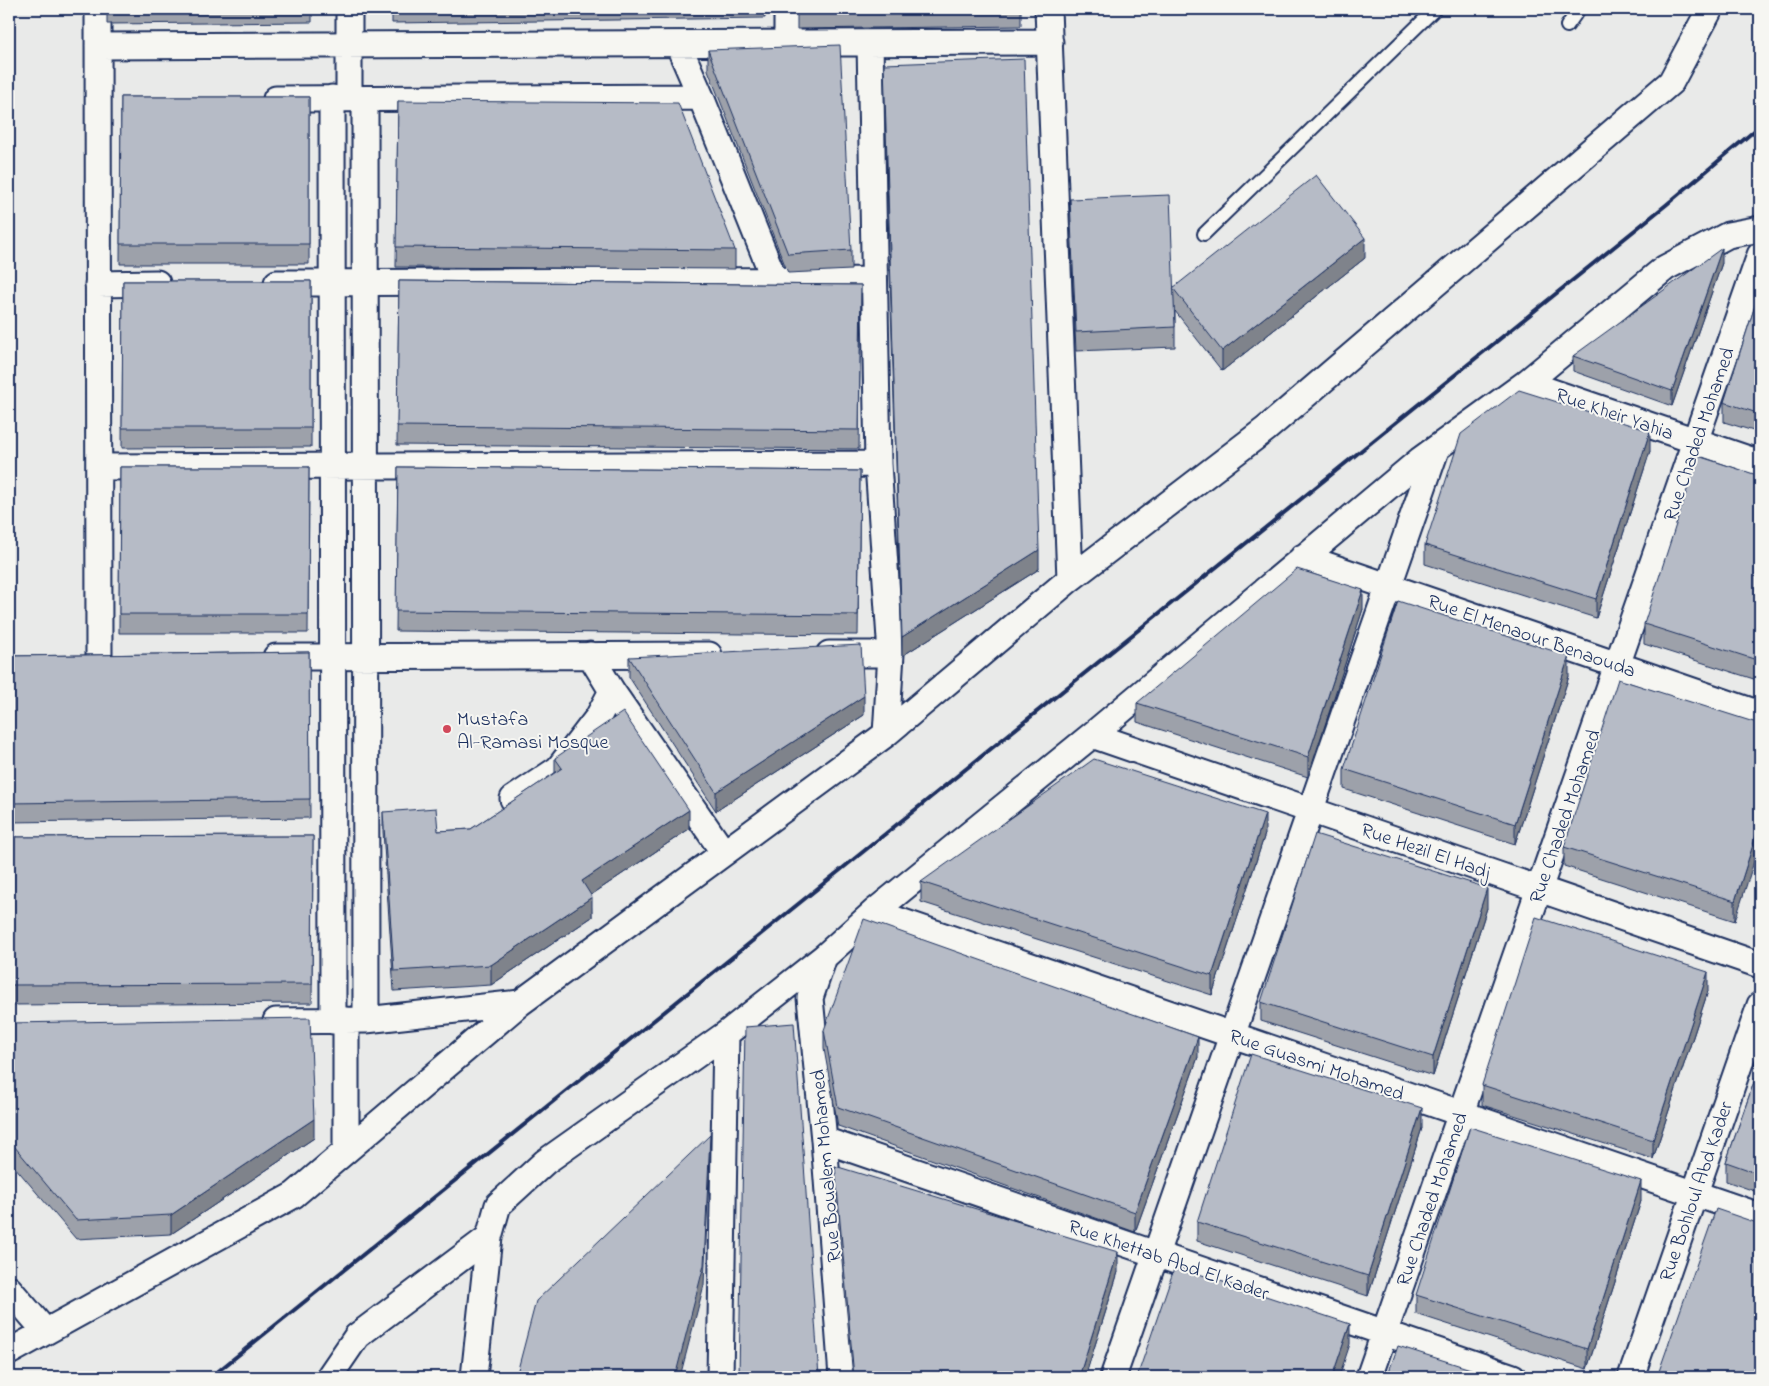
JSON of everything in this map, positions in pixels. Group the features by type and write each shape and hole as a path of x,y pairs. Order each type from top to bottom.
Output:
{"street":[{"path":"98,9 98,46 108,100 98,284 98,658"},
{"path":"346,1150 348,1020 366,842 365,282 349,98 349,9"},
{"path":"787,43 788,9"},
{"path":"1048,9 1070,579"},
{"path":"9,1352 294,1195 520,1003 886,734 1070,579 1266,430 1671,82 1710,9"},
{"path":"98,46 1050,42"},
{"path":"870,43 878,464 891,654 886,734"},
{"path":"678,44 774,281"},
{"path":"254,99 701,97"},
{"path":"348,1020 323,842 332,656 332,282 349,98"},
{"path":"474,1377 488,1237 498,1205 545,1162 726,1034 824,958 874,912 1092,735 1420,460 1526,383 1665,268 1728,235 1760,229"},
{"name":"Rue Chaded Mohamed","path":"1369,1377 1760,255"},
{"path":"254,283 874,280"},
{"path":"98,284 176,283"},
{"name":"Rue Kheir Yahia","path":"1526,383 1760,464"},
{"path":"1113,1377 1436,450"},
{"path":"98,467 878,464"},
{"name":"Rue El Menaour Benaouda","path":"1303,557 1760,714"},
{"path":"804,654 891,654"},
{"path":"254,657 736,655"},
{"path":"590,656 724,853"},
{"path":"513,799 558,769 598,717 612,691"},
{"name":"Rue Hezil El Hadj","path":"1092,735 1760,965"},
{"path":"323,842 366,842"},
{"name":"Rue Guasmi Mohamed","path":"874,912 1760,1216"},
{"name":"Rue Boualem Mohamed","path":"824,958 810,998 824,1140 842,1377"},
{"path":"254,1022 348,1020 520,1003"},
{"name":"Rue Bohloul Abd Kader","path":"1631,1377 1760,1005"},
{"path":"720,1377 726,1034"},
{"name":"Rue Khettab Abd El Kader","path":"824,1140 1513,1377"},
{"path":"329,1377 357,1336 488,1237"},
{"path":"9,1289 45,1331"}],"lane":[{"path":"1204,234 1435,9"},
{"path":"1567,26 1579,9"}],"building":[{"path":"840,45 851,250 788,254 708,50"},
{"path":"1024,59 1039,550 902,637 884,64"},
{"path":"121,97 309,97 309,244 120,244"},
{"path":"398,101 678,103 735,250 396,247"},
{"path":"1316,175 1365,238 1222,351 1173,288"},
{"path":"1170,195 1175,327 1076,332 1070,199"},
{"path":"1722,248 1672,391 1573,356"},
{"path":"123,281 311,281 311,428 122,428"},
{"path":"399,281 861,285 859,430 397,426"},
{"path":"1760,290 1760,414 1724,402"},
{"path":"1519,390 1650,431 1596,599 1425,545 1461,434"},
{"path":"1698,456 1760,476 1760,661 1644,624"},
{"path":"120,467 309,467 308,614 119,614"},
{"path":"398,467 860,471 858,615 396,611"},
{"path":"1297,569 1363,590 1308,757 1137,703"},
{"path":"1398,601 1569,656 1515,824 1344,769"},
{"path":"861,645 864,696 716,792 629,657"},
{"path":"309,652 310,799 9,803 9,656"},
{"path":"1618,679 1760,724 1760,823 1735,901 1564,847"},
{"path":"623,712 689,810 582,881 592,897 491,965 394,971 383,812 436,808 438,831 471,829 562,768 555,758"},
{"path":"1094,759 1265,814 1212,976 921,882"},
{"path":"1315,834 1487,888 1433,1057 1261,1002"},
{"path":"313,836 312,984 9,985 9,837"},
{"path":"1536,917 1708,972 1653,1140 1482,1085"},
{"path":"864,919 1198,1037 1135,1212 838,1107 824,1030"},
{"path":"310,1018 314,1119 171,1215 76,1220 9,1140 9,1023"},
{"path":"794,1023 819,1377 739,1377 745,1027"},
{"path":"1251,1054 1422,1108 1368,1276 1197,1222"},
{"path":"1760,1065 1760,1174 1726,1162"},
{"path":"1470,1127 1641,1181 1587,1349 1416,1295"},
{"path":"710,1135 704,1265 675,1377 516,1377 536,1301"},
{"path":"835,1166 1118,1252 1079,1377 854,1377"},
{"path":"1716,1209 1760,1224 1760,1377 1657,1377"},
{"path":"1175,1266 1350,1324 1332,1377 1137,1377"},
{"path":"1398,1346 1496,1377 1387,1377"}],"railway":[{"path":"211,1377 1666,205 1760,126"}],"place":[{"name":"Mustafa Al-Ramasi Mosque","path":"447,729"}]}
